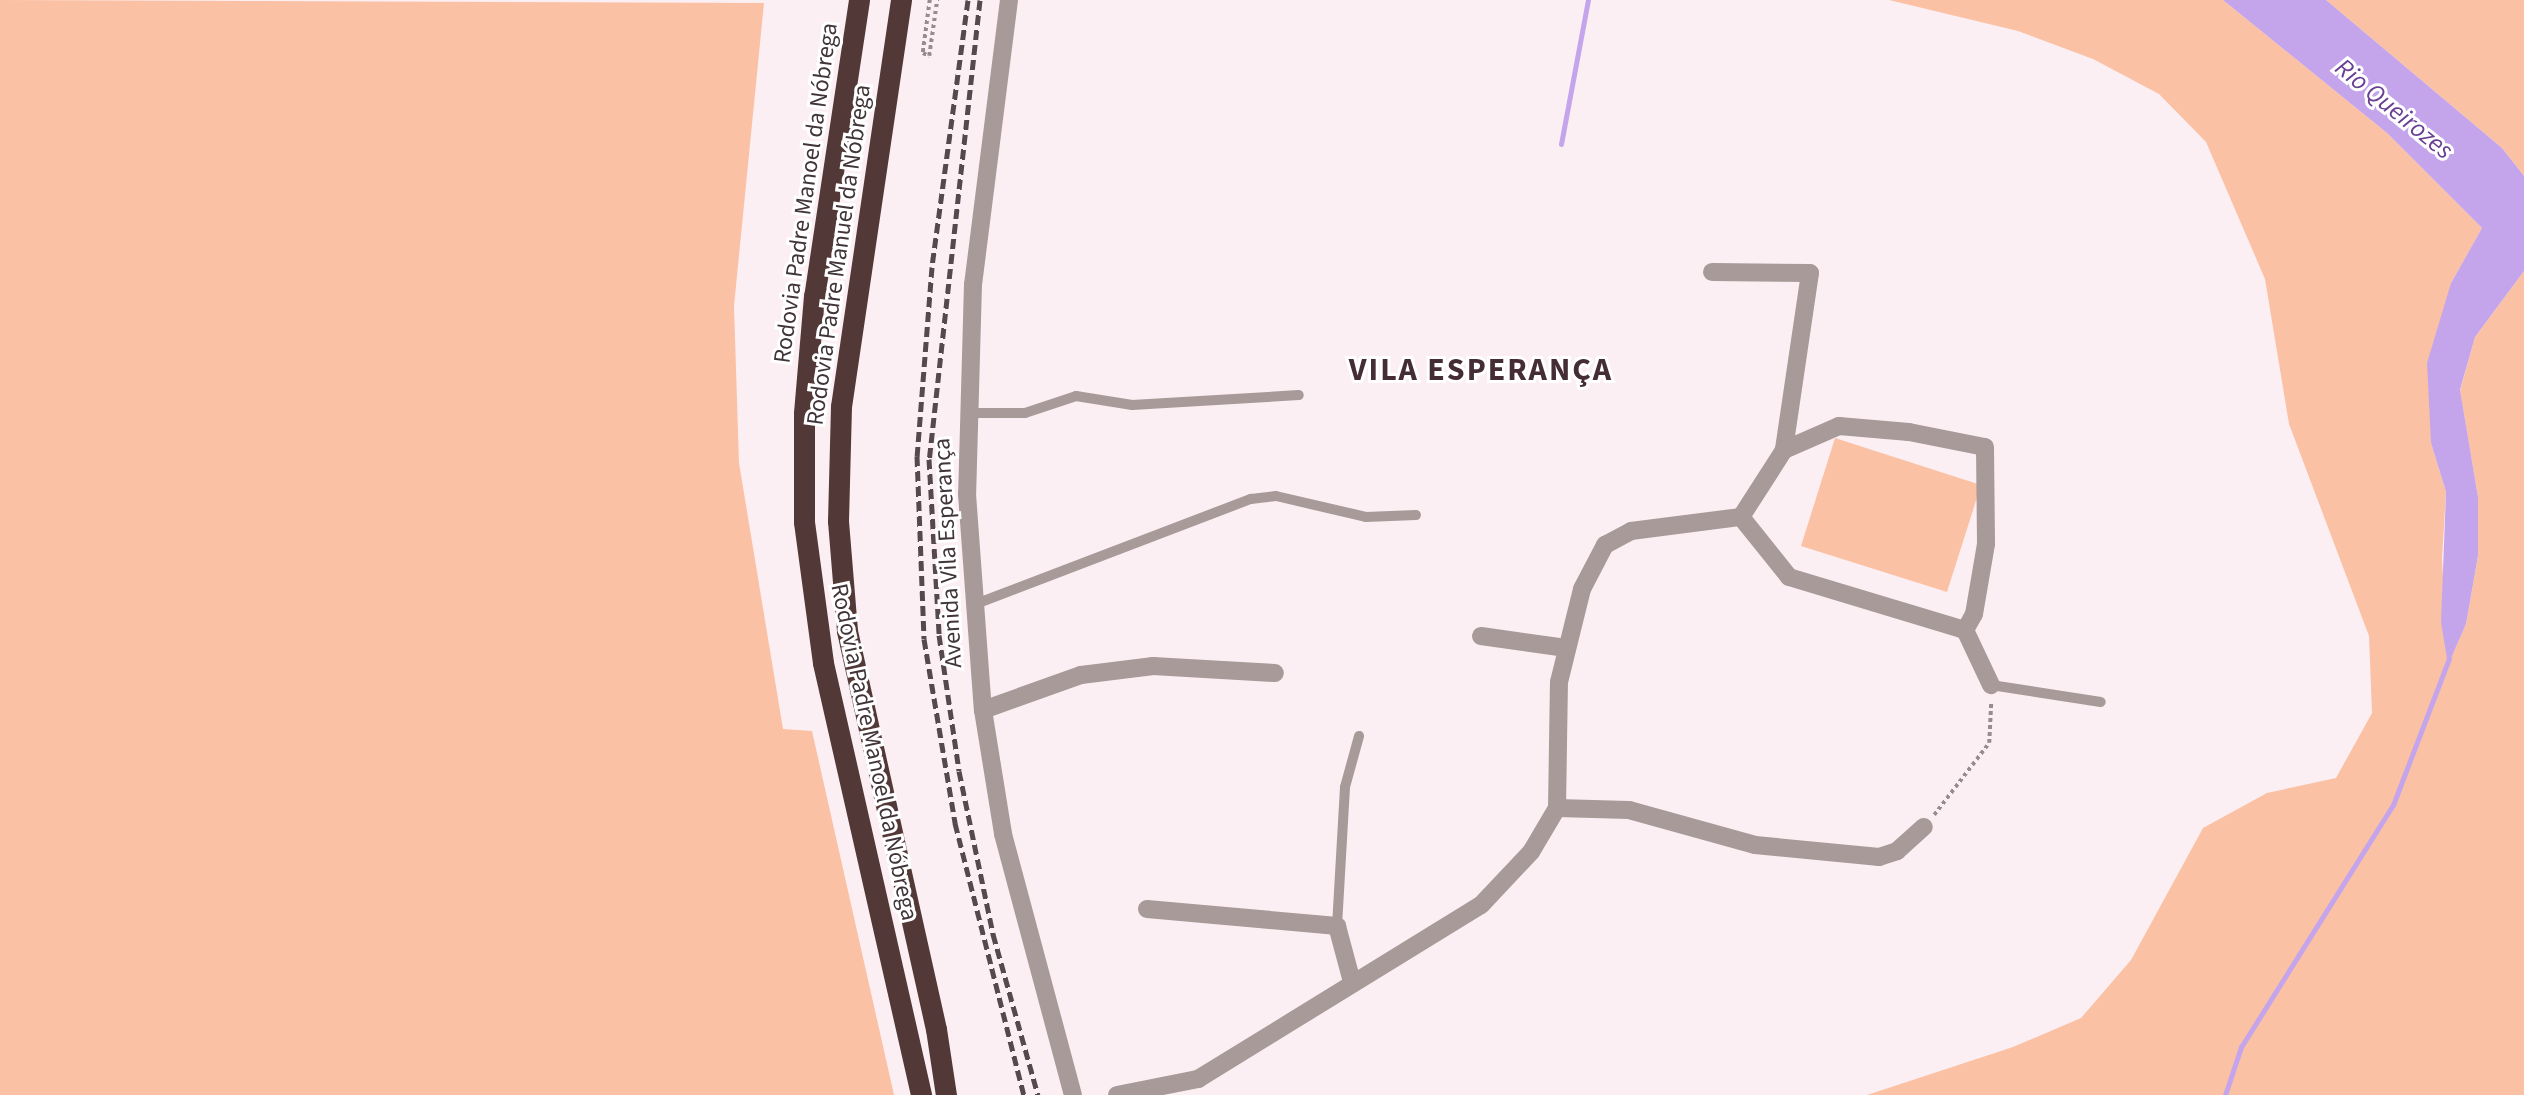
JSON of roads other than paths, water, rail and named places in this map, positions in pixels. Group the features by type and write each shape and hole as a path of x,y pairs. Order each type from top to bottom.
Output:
{"highway":[{"name":"Rodovia Padre Manuel da Nóbrega","path":"901,0 841,406 838,521 847,631 946,1095"},
{"name":"Rodovia Padre Manoel da Nóbrega","path":"853,5 814,296 804,413 804,522 823,663 921,1095"}],"street":[{"name":"Avenida Vila Esperança","path":"1009,0 981,208 965,413 973,605 983,710 1003,834 1073,1095"},
{"path":"1712,272 1810,273 1784,450 1741,517"},
{"path":"1784,450 1839,426 1909,432 1985,447 1986,544 1974,614 1965,630"},
{"path":"1741,517 1789,577 1965,630 1991,685"},
{"path":"1117,1095 1198,1079 1481,905 1531,852 1557,808 1559,682 1582,589 1605,545 1631,531 1741,517"},
{"path":"1480,636 1566,648"},
{"path":"983,710 1081,675 1153,666 1275,673"},
{"path":"1557,808 1629,810 1755,845 1879,857 1897,851 1924,828"},
{"path":"1147,909 1337,926 1352,982"}],"lane":[{"path":"965,413 1024,413 1076,396 1132,405 1299,395"},
{"path":"973,605 1251,499 1276,496 1366,517 1416,515"},
{"path":"1991,685 2101,702"},
{"path":"1337,926 1345,788 1359,736"}],"water":[{"name":"Rio Queirozes","path":"2223,0 2326,0 2502,148 2524,176 2524,271 2475,337 2460,390 2478,497 2478,556 2466,624 2448,665 2441,622 2446,492 2431,443 2427,363 2451,283 2482,228 2387,133"}],"waterway":[{"path":"1561,144 1588,0"},
{"path":"2225,1095 2241,1047 2393,805 2449,658"}],"railway":[{"path":"968,0 932,267 917,456 924,639 955,823 1024,1095"},
{"path":"980,0 929,459 939,635 959,771 993,934 1038,1095"}],"district":[{"name":"VILA ESPERANÇA","path":"1481,370"}]}
